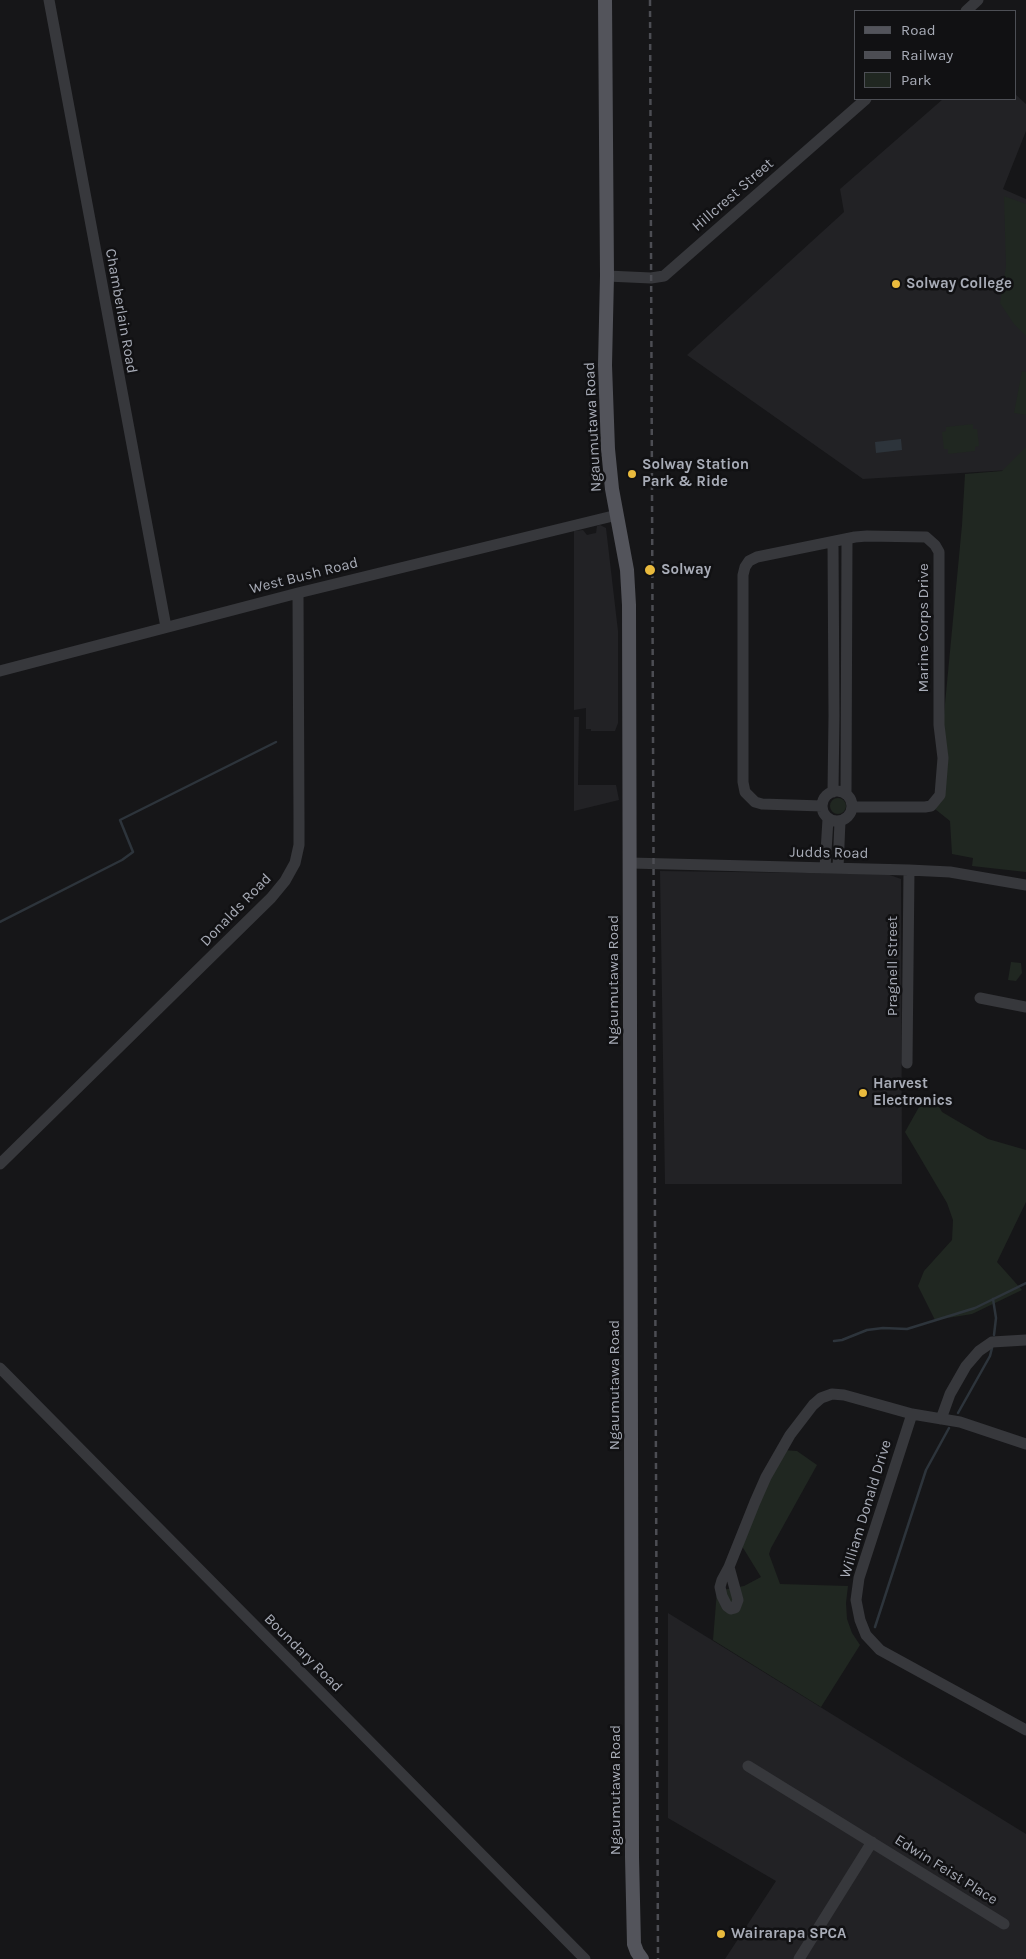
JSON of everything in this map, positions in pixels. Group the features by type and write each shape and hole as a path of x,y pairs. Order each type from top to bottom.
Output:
{"main road":[{"name":"Ngaumutawa Road","path":"605,0 607,276 605,365 608,448 616,515 627,570 629,605 632,1857 634,1944 642,1959"}],"street":[{"name":"Chamberlain Road","path":"49,0 166,626"},
{"path":"967,10 978,0"},
{"name":"Hillcrest Street","path":"607,276 651,278 664,276 865,100"},
{"name":"West Bush Road","path":"0,671 166,626 616,515"},
{"name":"Marine Corps Drive","path":"822,806 762,804 755,802 745,792 742,782 743,575 749,561 757,557 867,536 926,538 935,545 939,552 939,724 943,758 940,795 931,806 925,807 852,807"},
{"path":"833,792 834,651 840,586 847,539"},
{"path":"832,542 840,586 847,651 846,794"},
{"name":"Donalds Road","path":"0,1164 271,898 286,881 295,863 299,837 298,593"},
{"path":"834,651 847,651"},
{"path":"834,716 846,716"},
{"path":"841,791 846,794 850,797 852,807 849,816 840,821 828,819 824,814 822,806 826,795 841,791"},
{"path":"825,868 828,819"},
{"path":"838,868 840,821"},
{"name":"Judds Road","path":"630,863 950,872 1026,885"},
{"name":"Pragnell Street","path":"907,1063 908,870"},
{"path":"980,998 1026,1007"},
{"path":"941,1419 950,1394 966,1366 979,1350 992,1342 1026,1340"},
{"name":"Boundary Road","path":"0,1368 585,1959"},
{"path":"730,1567 755,1502 770,1470 790,1435 817,1402 832,1394 844,1395 912,1414 985,1430 1026,1444"},
{"name":"William Donald Drive","path":"912,1414 859,1578 856,1600 860,1620 866,1635 880,1650 1026,1730"},
{"name":"Edwin Feist Place","path":"748,1766 1004,1924"},
{"name":"Edwin Feist Place","path":"799,1959 872,1842"}],"shaded area":[{"name":"Solway College","path":"1016,95 1026,104 1026,131 1003,189 1026,199 1026,469 863,479 687,355 844,212 840,189 942,100 1016,100"},
{"path":"901,439 902,450 876,453 875,442"},
{"path":"600,525 606,528 618,631 618,723 615,731 591,731 591,729 586,729 586,708 574,710 574,531 583,530 587,535 596,533 597,526"},
{"path":"574,717 579,717 578,785 616,785 619,800 574,811"},
{"path":"660,871 887,874 901,879 902,1184 665,1184"},
{"path":"668,1613 1026,1834 1026,1959 725,1959 776,1881 668,1818"}],"green space":[{"path":"1004,196 1026,204 1026,336 1014,324 1000,303 1006,266"},
{"path":"1022,371 1026,372 1026,415 1014,413"},
{"path":"973,424 973,429 977,429 979,446 975,447 975,451 948,454 948,449 944,449 942,432 946,431 946,427"},
{"path":"1026,447 1026,872 972,866 973,858 952,854 950,821 935,809 962,525 965,474 1002,471"},
{"path":"838,798 846,806 838,814 830,806"},
{"path":"1011,962 1021,963 1022,973 1016,981 1008,980"},
{"path":"937,1103 942,1112 988,1139 1026,1150 1026,1202 997,1262 1022,1290 972,1314 935,1320 918,1286 924,1271 952,1240 953,1220 947,1203 905,1132 919,1107"},
{"path":"782,1450 797,1451 817,1465 769,1554 780,1584 848,1586 847,1619 852,1633 860,1645 821,1707 713,1640 717,1591 744,1586 761,1577 740,1543"}],"waterway":[{"path":"0,922 122,860 133,852 120,820 276,742"},
{"path":"834,1341 842,1340 867,1330 883,1328 907,1329 975,1308 1026,1283"},
{"path":"993,1299 996,1318 994,1335"},
{"path":"958,1413 990,1356 992,1348"},
{"path":"875,1627 926,1470 949,1428"}],"railway":[{"path":"650,0 658,1959"}],"place":[{"name":"Solway College","path":"896,284"},
{"name":"Solway Station Park & Ride","path":"632,474"},
{"name":"Solway","path":"650,570"},
{"name":"Harvest Electronics","path":"863,1093"},
{"name":"Wairarapa SPCA","path":"721,1934"}]}
